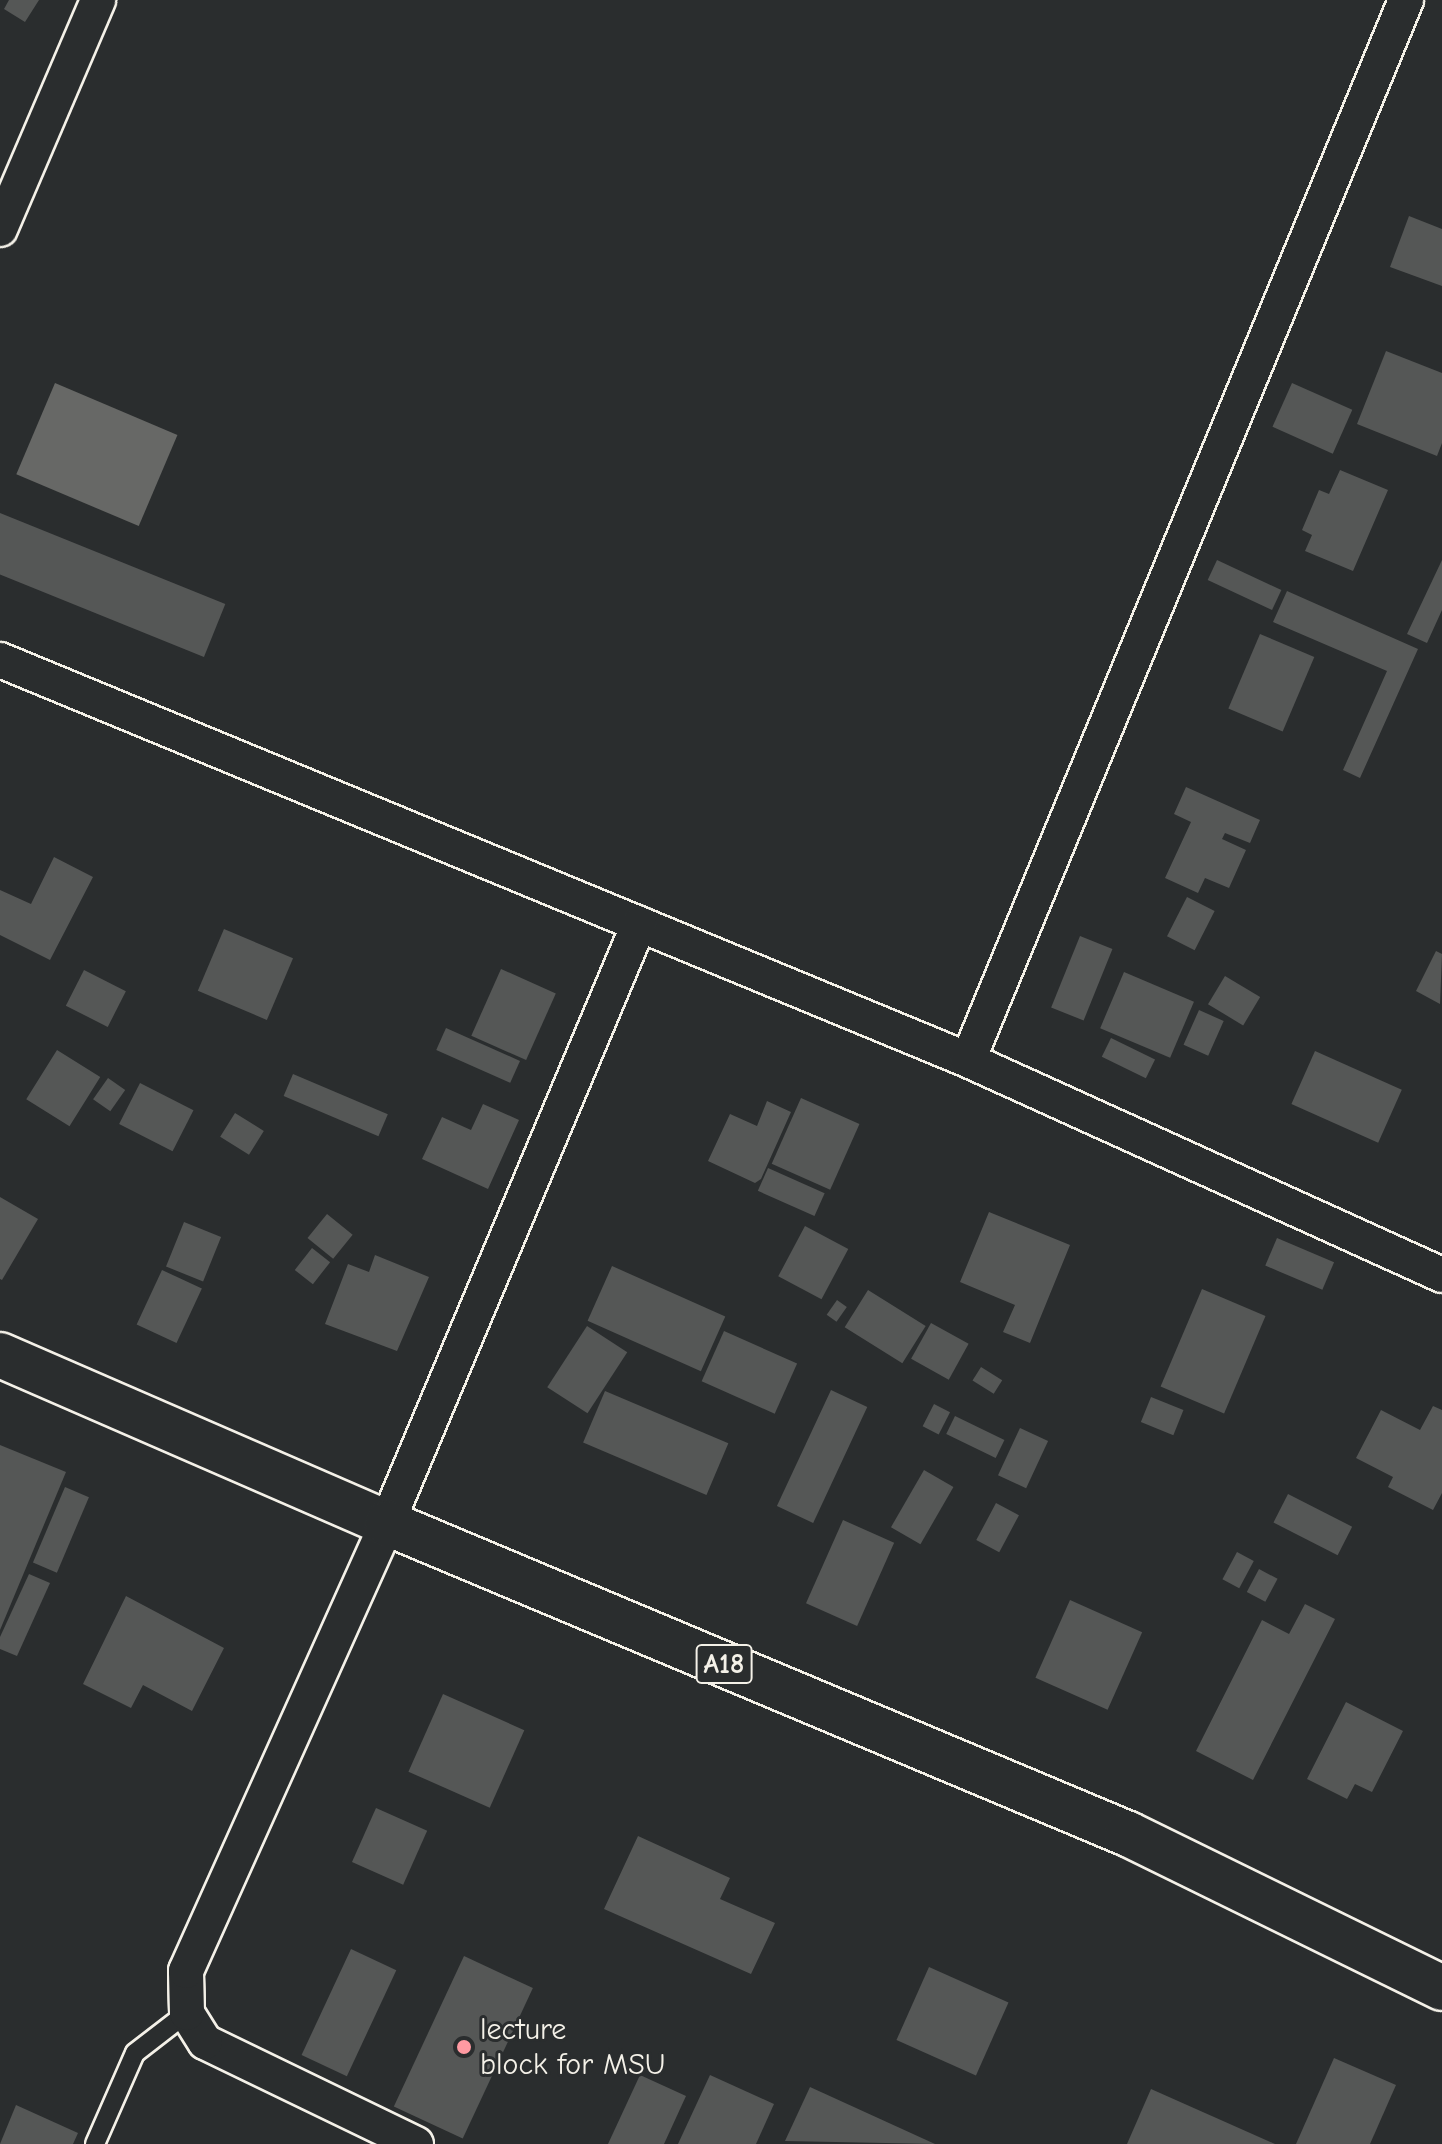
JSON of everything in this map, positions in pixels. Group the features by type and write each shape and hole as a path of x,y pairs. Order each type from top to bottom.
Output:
{"main road":[{"name":"A18","path":"0,1355 387,1523 1128,1834 1442,1988"}],"street":[{"path":"0,229 98,0"},
{"path":"968,1060 1406,0"},
{"path":"0,660 968,1060 1442,1275"},
{"path":"416,2144 205,2042 187,2013 186,1971 387,1523 639,924"}],"lane":[{"path":"95,2144 135,2053 187,2013"}],"shaded area":[{"path":"55,383 177,435 139,526 16,474"}],"building":[{"path":"9,0 39,0 25,22 4,9"},
{"path":"1409,216 1442,229 1442,286 1390,267"},
{"path":"1386,351 1442,373 1442,443 1437,456 1357,424"},
{"path":"1292,383 1352,410 1333,454 1272,427"},
{"path":"1340,470 1388,490 1353,571 1305,551 1312,535 1302,530 1319,490 1329,494"},
{"path":"0,513 225,604 204,657 0,574"},
{"path":"1217,560 1281,590 1272,610 1208,580"},
{"path":"1442,560 1442,610 1427,643 1407,634"},
{"path":"1287,591 1418,649 1360,778 1343,770 1387,671 1273,622"},
{"path":"1260,634 1314,657 1283,732 1228,709"},
{"path":"1186,787 1260,820 1250,843 1225,833 1222,839 1246,850 1229,888 1205,878 1198,893 1165,878 1191,822 1174,814"},
{"path":"54,857 93,877 50,960 0,935 0,890 31,904"},
{"path":"1187,897 1215,911 1195,950 1167,936"},
{"path":"224,929 293,958 267,1020 198,991"},
{"path":"1080,936 1112,949 1084,1021 1051,1007"},
{"path":"1436,951 1442,954 1440,1004 1416,991"},
{"path":"501,969 556,993 526,1060 471,1036"},
{"path":"84,970 126,991 108,1027 66,1006"},
{"path":"1124,972 1194,1002 1170,1058 1100,1028"},
{"path":"1225,976 1260,997 1243,1025 1208,1004"},
{"path":"1199,1010 1224,1021 1208,1056 1184,1045"},
{"path":"446,1028 520,1061 510,1083 436,1050"},
{"path":"1111,1038 1155,1059 1146,1078 1102,1057"},
{"path":"57,1050 100,1077 70,1126 26,1099"},
{"path":"1315,1051 1402,1090 1378,1143 1291,1104"},
{"path":"293,1074 388,1114 378,1136 284,1096"},
{"path":"108,1078 125,1090 110,1111 93,1099"},
{"path":"140,1083 193,1110 173,1151 119,1124"},
{"path":"801,1098 859,1124 830,1190 772,1164"},
{"path":"767,1101 791,1112 761,1179 755,1183 708,1161 730,1114 757,1126"},
{"path":"483,1104 519,1120 488,1189 422,1159 442,1117 471,1130"},
{"path":"235,1113 264,1131 249,1155 220,1137"},
{"path":"768,1168 825,1193 814,1216 758,1191"},
{"path":"0,1197 38,1219 2,1280 0,1279"},
{"path":"989,1212 1070,1245 1030,1343 1003,1332 1015,1305 960,1282"},
{"path":"327,1214 353,1235 333,1259 307,1238"},
{"path":"184,1222 221,1237 203,1281 166,1267"},
{"path":"805,1226 848,1249 822,1299 778,1276"},
{"path":"1277,1238 1334,1262 1322,1290 1265,1266"},
{"path":"312,1248 330,1262 313,1284 295,1270"},
{"path":"375,1255 429,1277 397,1351 325,1324 348,1264 369,1272"},
{"path":"612,1266 725,1316 701,1371 588,1321"},
{"path":"162,1270 202,1289 177,1343 137,1324"},
{"path":"1202,1289 1266,1316 1224,1414 1161,1387"},
{"path":"868,1290 926,1326 902,1363 845,1327"},
{"path":"837,1300 847,1307 837,1322 827,1315"},
{"path":"931,1323 969,1344 949,1380 911,1359"},
{"path":"587,1326 627,1352 587,1413 547,1387"},
{"path":"724,1331 797,1364 775,1414 702,1381"},
{"path":"981,1367 1002,1380 994,1394 973,1381"},
{"path":"831,1390 867,1407 813,1523 777,1506"},
{"path":"605,1391 728,1443 706,1495 583,1443"},
{"path":"1151,1397 1183,1410 1173,1435 1141,1422"},
{"path":"934,1404 950,1412 939,1434 923,1426"},
{"path":"1433,1406 1442,1410 1442,1493 1433,1510 1388,1487 1393,1477 1356,1458 1381,1410 1420,1430"},
{"path":"955,1416 1004,1440 996,1458 946,1434"},
{"path":"1020,1428 1048,1441 1026,1488 998,1475"},
{"path":"0,1445 66,1472 0,1630"},
{"path":"924,1470 953,1487 920,1544 891,1527"},
{"path":"65,1487 89,1497 57,1573 33,1562"},
{"path":"1288,1494 1352,1527 1338,1555 1273,1523"},
{"path":"996,1503 1019,1515 999,1552 976,1540"},
{"path":"843,1520 894,1543 857,1626 806,1603"},
{"path":"1237,1552 1254,1561 1239,1588 1222,1579"},
{"path":"1259,1569 1278,1579 1265,1602 1247,1592"},
{"path":"29,1574 50,1583 17,1656 0,1649 0,1637"},
{"path":"126,1596 224,1648 192,1711 143,1685 131,1708 83,1684"},
{"path":"1070,1600 1142,1632 1108,1710 1035,1678"},
{"path":"1305,1604 1335,1619 1253,1780 1196,1751 1262,1620 1289,1634"},
{"path":"443,1694 524,1730 490,1808 408,1772"},
{"path":"1346,1702 1403,1731 1372,1792 1355,1784 1347,1799 1307,1779"},
{"path":"376,1808 427,1831 403,1885 352,1862"},
{"path":"638,1836 730,1878 720,1899 775,1923 751,1974 604,1909"},
{"path":"351,1949 396,1970 347,2076 302,2055"},
{"name":"lecture block for MSU","path":"464,1956 533,1988 463,2139 394,2106"},
{"path":"929,1967 1008,2002 976,2075 896,2040"},
{"path":"1334,2058 1396,2085 1370,2144 1296,2144"},
{"path":"640,2075 686,2096 664,2144 608,2144"},
{"path":"710,2075 774,2104 756,2144 678,2144"},
{"path":"810,2087 935,2144 785,2141"},
{"path":"1151,2089 1275,2144 1127,2144"},
{"path":"16,2105 78,2133 73,2144 0,2144"}],"place":[{"name":"lecture block for MSU","path":"464,2047"}]}
